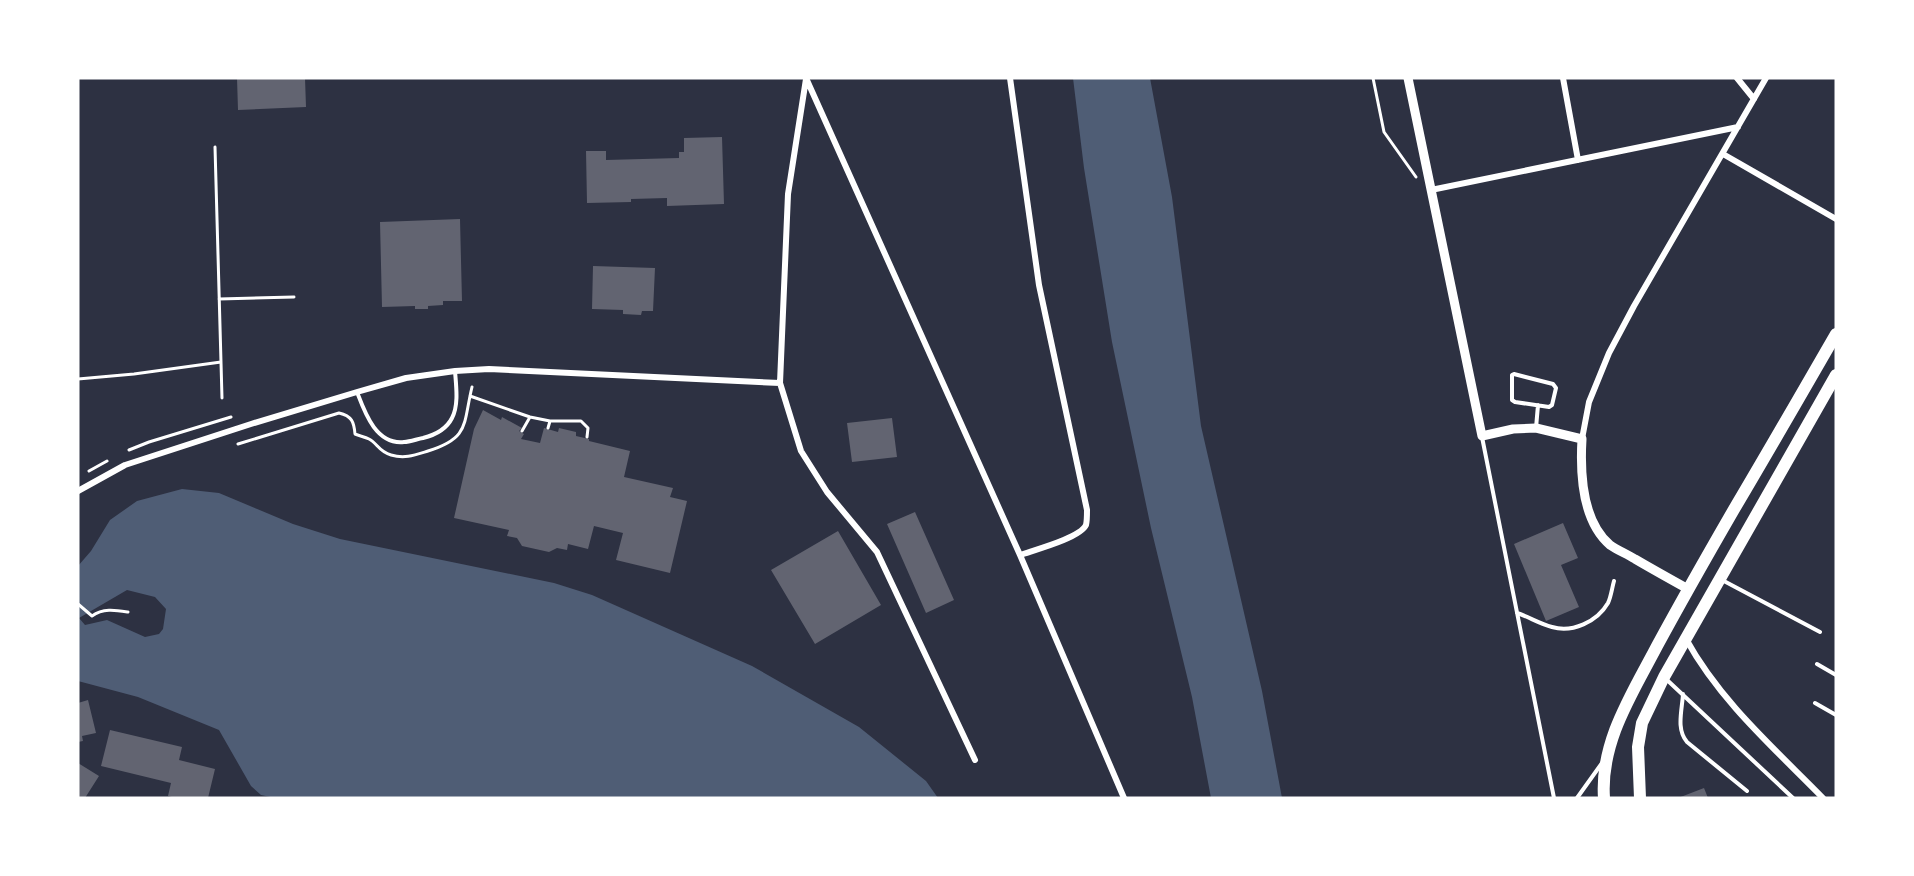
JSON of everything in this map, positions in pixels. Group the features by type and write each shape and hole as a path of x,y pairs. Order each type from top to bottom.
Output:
{"main road":[{"path":"1604,798 1606,757 1616,724 1688,589 1836,334"},
{"path":"1640,798 1638,747 1642,723 1664,677 1719,578 1836,375"},
{"path":"1759,467 1777,477"}],"street":[{"path":"806,78 1020,555 1124,798"},
{"path":"806,78 788,195 780,383 801,451 827,492 877,552 975,760"},
{"path":"1010,78 1039,285 1087,510 1086,524 1082,531 1020,555"},
{"path":"1408,78 1482,436 1513,429 1536,428 1582,439"},
{"path":"1563,78 1578,160"},
{"path":"1737,78 1754,99"},
{"path":"1688,589 1610,545 1600,533 1589,512 1584,494 1581,478 1582,439 1589,402 1609,353 1766,78"},
{"path":"1431,190 1738,127"},
{"path":"1723,154 1836,219"},
{"path":"78,491 125,465 251,424 406,378 489,369 780,383"},
{"path":"1686,639 1717,688 1741,716 1823,798"}],"lane":[{"path":"357,392 373,428 387,438 402,443 442,431 453,417 456,399 455,371"},
{"path":"1517,374 1556,386 1552,405 1538,405 1512,400 1512,375 1517,374"},
{"path":"1536,428 1538,405"},
{"path":"1482,436 1554,798"},
{"path":"1719,578 1820,632"},
{"path":"1517,613 1565,629 1584,624 1598,615 1609,602 1614,581"},
{"path":"1817,664 1836,675"},
{"path":"1664,677 1790,797"},
{"path":"1683,694 1680,729 1682,736 1747,791"},
{"path":"1815,704 1836,715"},
{"path":"1577,798 1606,757"}],"path":[{"path":"1373,78 1384,132 1414,176 1431,190"},
{"path":"215,147 222,398"},
{"path":"219,299 294,297"},
{"path":"78,379 221,362"},
{"path":"470,396 530,417 550,421 581,421 588,428 587,436"},
{"path":"522,431 530,417"},
{"path":"548,428 550,421"},
{"path":"78,604 92,616 99,612 112,610 128,612"}],"water":[{"path":"1073,78 1150,78 1172,197 1201,426 1262,691 1282,798 1211,798 1192,697 1151,528 1112,342 1084,168"},
{"path":"182,489 219,493 293,524 340,539 554,583 592,595 752,666 859,727 926,781 938,798 275,798 261,795 251,786 219,730 138,697 78,681 78,566 91,551 110,520 137,501","holes":["127,590 155,597 166,609 163,629 159,634 145,637 107,620 85,625 79,618"]}],"building":[{"path":"237,78 305,78 306,107 238,110"},
{"path":"722,137 724,204 667,206 667,198 587,203 586,151 606,151 606,160 679,158 679,152 684,152 684,138"},
{"path":"460,219 462,301 443,301 443,305 428,306 428,309 415,309 415,306 382,307 380,222"},
{"path":"593,266 655,268 653,311 642,311 641,315 623,314 623,310 592,309"},
{"path":"483,410 522,428 519,431 524,434 521,439 540,443 544,428 558,432 559,428 576,432 576,436 589,439 589,441 630,451 624,477 673,488 670,497 687,501 670,573 616,560 623,533 594,526 588,549 568,544 567,550 557,548 549,552 522,546 517,538 507,536 509,530 454,518 474,429"},
{"path":"892,418 897,457 852,462 847,423"},
{"path":"915,512 954,600 926,613 887,524"},
{"path":"1563,523 1578,558 1561,565 1579,607 1546,621 1514,544"},
{"path":"838,531 881,605 815,644 771,570"},
{"path":"88,700 96,733 82,736 83,741 78,742 78,703"},
{"path":"110,730 182,747 179,760 215,769 208,798 168,796 171,783 101,766"},
{"path":"78,763 99,776 85,798 78,798"},
{"path":"1704,788 1708,798 1678,798"}]}
